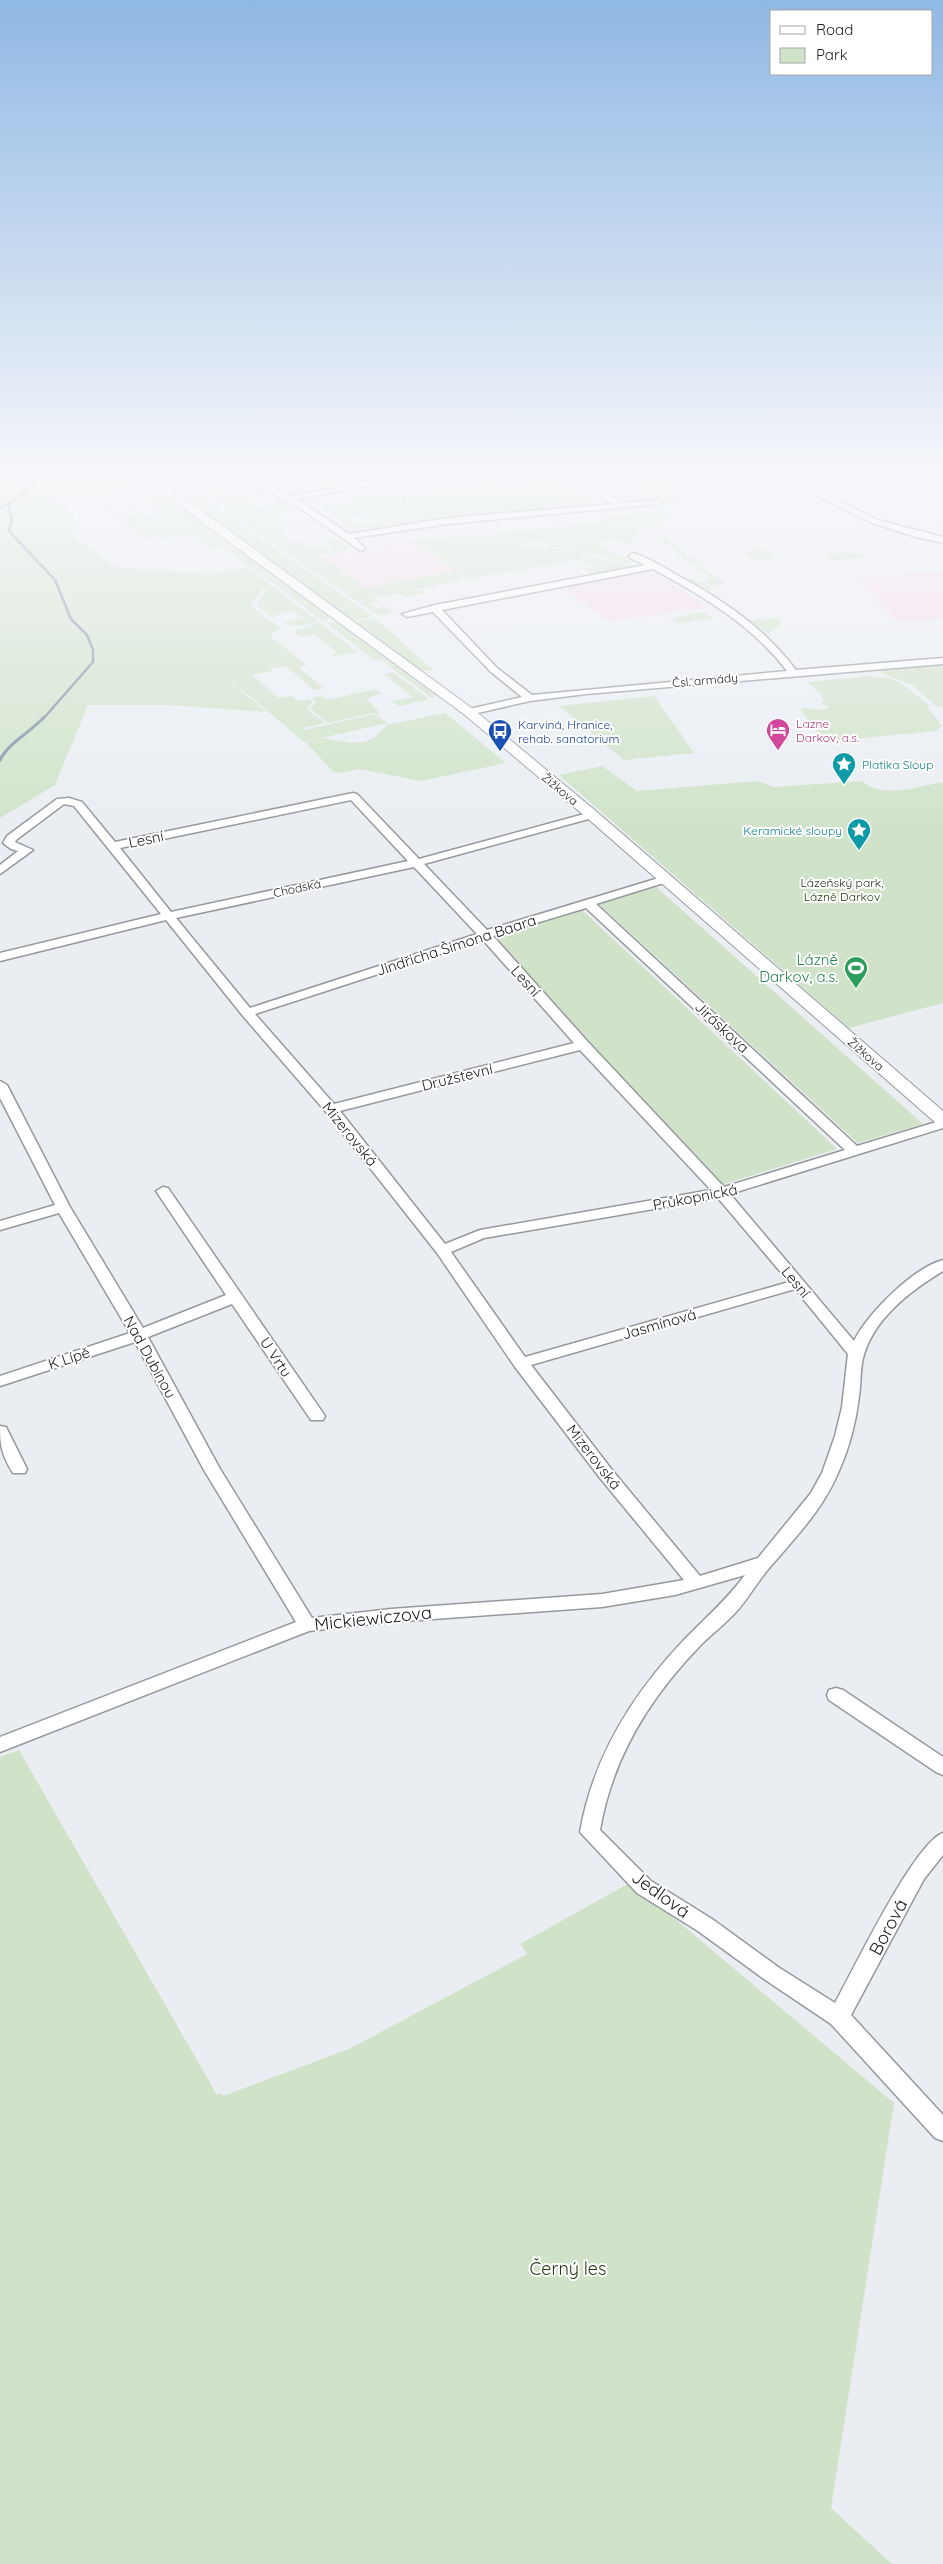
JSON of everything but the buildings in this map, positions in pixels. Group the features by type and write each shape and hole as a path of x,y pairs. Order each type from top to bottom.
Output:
{"street":[{"name":"Žižkova","path":"304,592 468,712 592,815 943,1120"},
{"path":"407,614 521,592"},
{"path":"697,592 741,619 762,636 793,673"},
{"path":"435,608 494,670 530,698"},
{"name":"Čsl. armády","path":"468,712 530,698 640,686 943,661"},
{"name":"Lesní","path":"114,846 353,796 485,935 720,1194 736,1208 856,1353"},
{"name":"Mizerovská","path":"0,871 27,850 15,847 9,843 11,838 61,801 78,804 114,846 247,1013 331,1109 442,1250 521,1363 606,1474 696,1583"},
{"name":"Chodská","path":"0,957 169,916 415,863 592,815"},
{"name":"Jindřicha Šimona Baara","path":"247,1013 485,935 666,880"},
{"name":"Jiráskova","path":"588,903 855,1152"},
{"name":"Družstevní","path":"331,1109 583,1045"},
{"name":"Nad Dubinou","path":"0,1085 63,1207 139,1335 212,1470 307,1625"},
{"name":"Průkopnická","path":"442,1250 480,1234 720,1194 943,1124"},
{"name":"U Vrtu","path":"163,1191 317,1416"},
{"path":"0,1226 63,1207"},
{"path":"764,1562 798,1524 829,1475 842,1440 851,1399 856,1353 877,1316 910,1284 943,1265"},
{"name":"Jasmínová","path":"521,1363 797,1284"},
{"path":"139,1335 236,1297"},
{"name":"K Lípě","path":"0,1381 139,1335"},
{"path":"0,1431 18,1469"},
{"name":"Mickiewiczova","path":"0,1745 307,1625 360,1617 586,1602 645,1595 696,1583 764,1562"},
{"name":"Jedlová","path":"764,1562 731,1605 690,1644 656,1682 620,1735 592,1809 590,1832 644,1887 705,1925 771,1973 839,2017 943,2131"},
{"path":"836,1695 943,1767"},
{"name":"Borová","path":"839,2017 916,1873 943,1841"}],"shaded area":[{"path":"567,592 685,592 710,608 608,621"},
{"path":"870,592 943,592 943,619 896,622"}],"green space":[{"path":"0,592 260,592 251,606 281,629 272,633 272,638 307,665 299,668 324,688 314,690 287,667 270,668 272,671 252,675 279,698 292,696 299,701 309,699 313,702 307,709 325,723 303,728 304,730 375,714 328,723 310,709 316,702 312,698 322,696 327,700 376,689 382,694 366,698 380,713 376,715 387,723 304,742 250,696 222,676 267,712 170,705 88,705 55,785 0,818"},
{"path":"266,592 280,592 319,622 297,626 281,623 304,618 294,611 274,615 276,617 273,618 256,605"},
{"path":"284,592 296,592 330,617 323,621"},
{"path":"311,592 337,592 371,615 371,617 352,621"},
{"path":"343,592 425,593 405,597 400,593 357,601"},
{"path":"376,598 380,601 370,604 377,609 386,607 394,613 378,615 358,602"},
{"path":"703,612 712,618 678,624 669,618"},
{"path":"780,618 779,627 768,634 750,620"},
{"path":"376,619 434,671 414,667 353,622"},
{"path":"326,622 337,622 435,695 432,698 381,660 374,660"},
{"path":"320,623 357,652 334,656 331,654 337,652 314,634 303,637 295,634 294,631"},
{"path":"943,665 943,707 935,705 912,685 881,673 883,670"},
{"path":"393,672 429,699 400,706 391,702 413,697 384,674"},
{"path":"870,676 895,680 907,688 929,706 927,707 942,726 936,731 822,740 800,709 822,710 829,707 822,704 824,701 820,693 808,682"},
{"path":"654,696 694,753 624,760 559,706"},
{"path":"445,713 506,763 421,781 359,769 340,773 333,772 306,742 324,738 350,743 364,742 374,738 387,725"},
{"name":"Lázeňský park, Lázně Darkov","path":"602,766 637,791 757,781 774,787 862,781 870,787 890,791 943,782 943,1003 849,1028 559,775"},
{"path":"655,886 923,1124 858,1143 599,904"},
{"path":"581,909 837,1149 721,1185 494,940 494,935"},
{"name":"Černý les","path":"19,1750 217,2095 221,2093 223,2096 349,2049 527,1954 520,1944 631,1882 894,2103 831,2508 892,2564 0,2564 0,1757"}],"waterway":[{"path":"43,719 93,662 93,650 87,635 71,619 60,592"},
{"path":"0,760 8,748 44,717"}],"place":[{"name":"Lazne Darkov, a.s.","path":"778,751"},
{"name":"Karviná, Hranice, rehab. sanatorium","path":"500,752"},
{"name":"Platika Sloup","path":"844,785"},
{"name":"Keramické sloupy","path":"859,851"},
{"name":"Lázně Darkov, a.s.","path":"856,989"}]}
